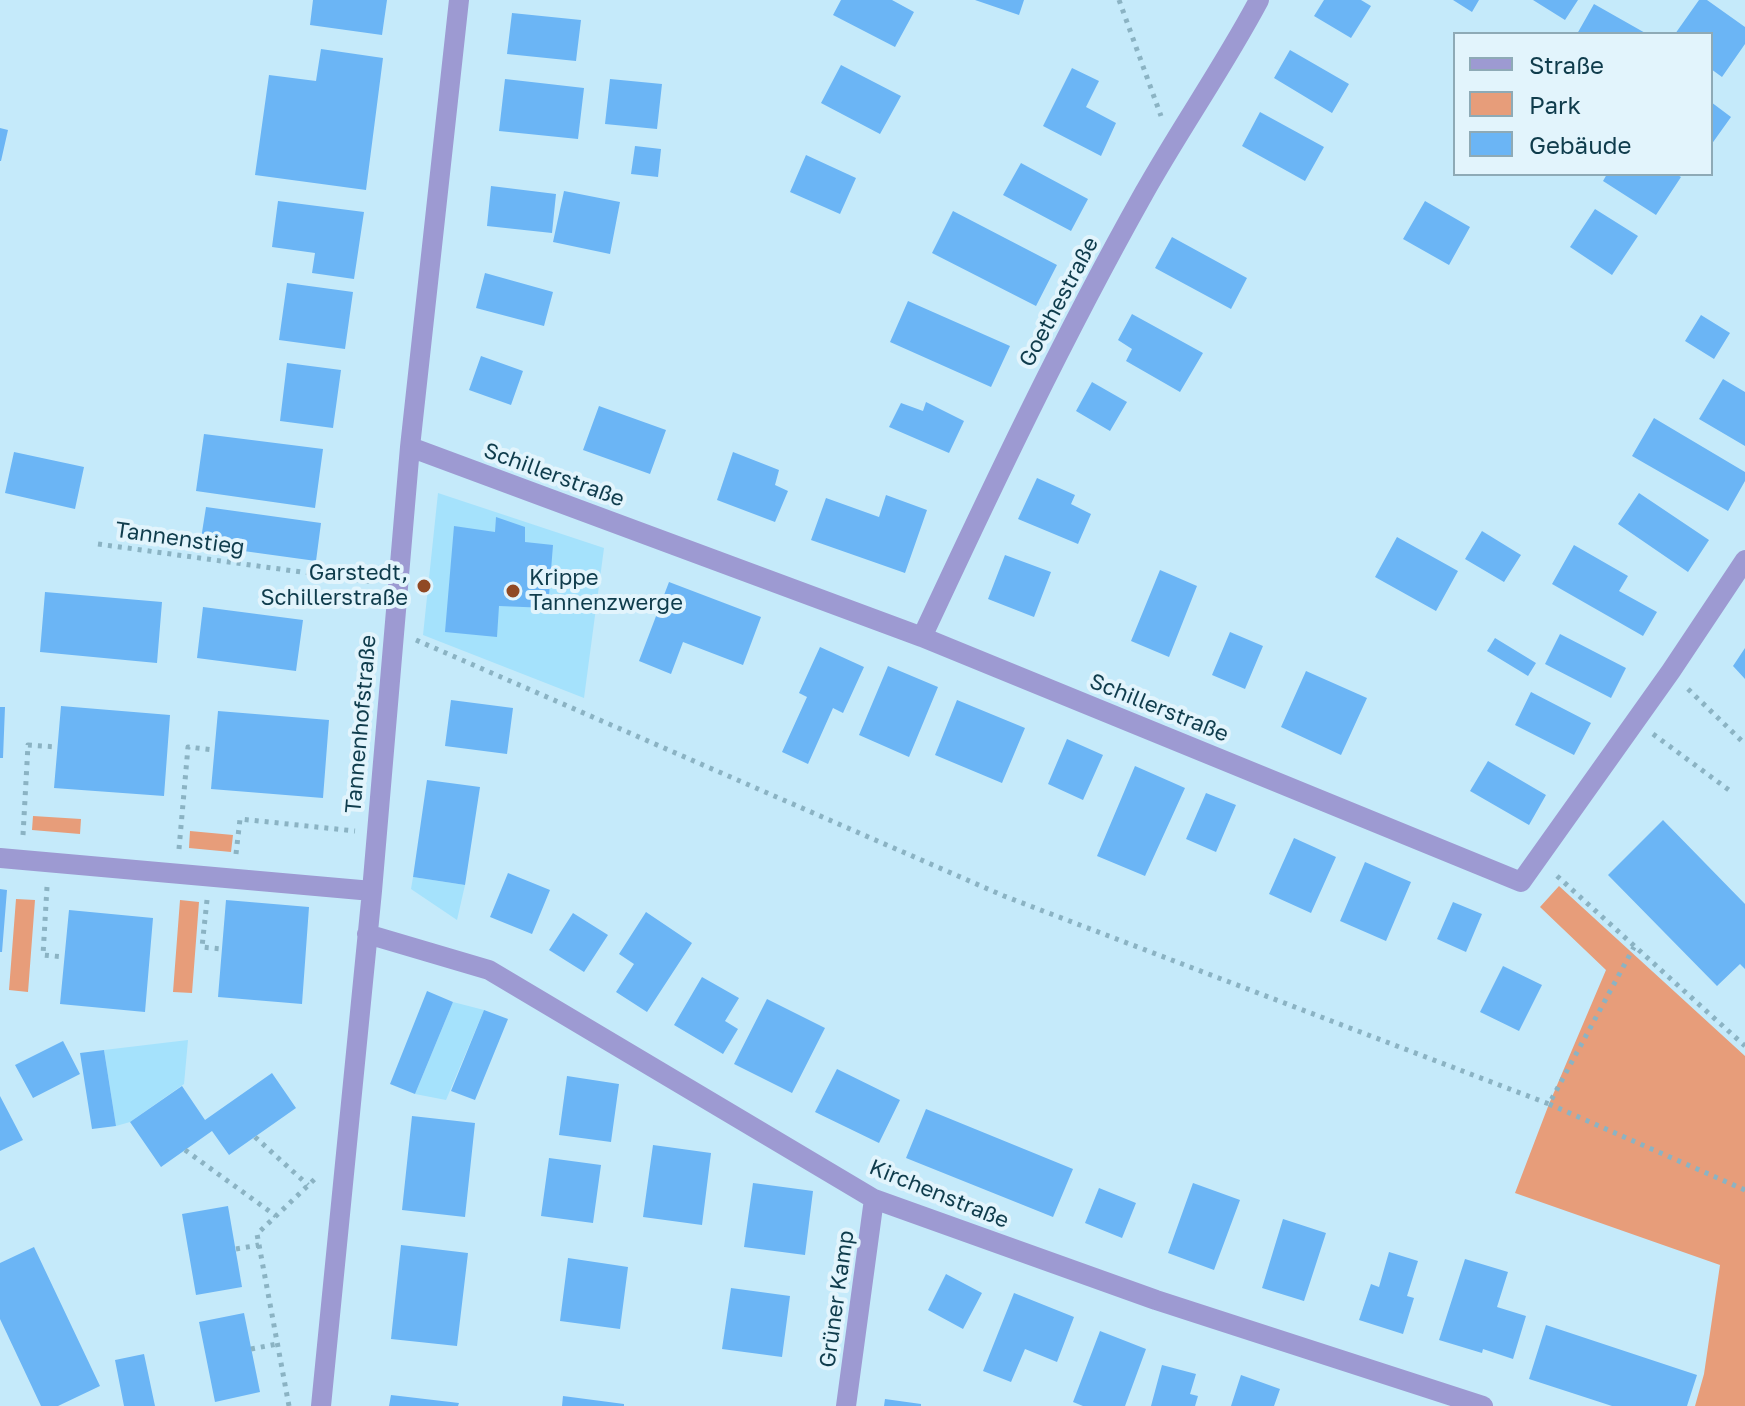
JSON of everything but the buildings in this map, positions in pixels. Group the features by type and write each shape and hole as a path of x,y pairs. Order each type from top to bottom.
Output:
{"street":[{"name":"Tannenhofstraße","path":"321,1406 372,891 410,447 459,0"},
{"name":"Goethestraße","path":"922,637 1029,409 1139,202 1259,0"},
{"name":"Schillerstraße","path":"410,447 922,637 1521,882"},
{"path":"1521,882 1671,671 1745,560"},
{"path":"0,858 372,891"},
{"name":"Kirchenstraße","path":"367,934 489,970 874,1199 1423,1397 1483,1406"},
{"name":"Grüner Kamp","path":"846,1406 874,1199"}],"path":[{"path":"1119,0 1173,147"},
{"name":"Tannenstieg","path":"98,544 399,586"},
{"path":"394,630 1004,896 1549,1104 1745,1190"},
{"path":"1671,671 1745,744"},
{"path":"1635,721 1733,793"},
{"path":"21,860 28,745 57,747"},
{"path":"177,874 188,747 214,750"},
{"path":"234,879 240,819 376,834"},
{"path":"49,862 43,955 64,957"},
{"path":"1521,882 1560,876 1745,1046"},
{"path":"210,877 202,947 222,949"},
{"path":"1549,1104 1634,947"},
{"path":"255,1137 308,1185"},
{"path":"289,1406 257,1234 346,1148"},
{"path":"185,1150 276,1216"},
{"path":"236,1249 259,1245"},
{"path":"251,1349 277,1344"}],"shaded area":[{"name":"Krippe Tannenzwerge","path":"438,493 604,548 584,698 423,635"},
{"path":"413,877 465,885 457,920 411,889"},
{"path":"453,1002 484,1010 446,1100 415,1094"},
{"path":"188,1040 184,1084 130,1122 116,1126 104,1050"}],"green space":[{"path":"33,816 81,819 80,834 32,830"},
{"path":"190,831 233,835 231,852 189,848"},
{"path":"1559,886 1745,1056 1745,1406 1695,1406 1704,1374 1720,1265 1515,1193 1606,970 1540,907"},
{"path":"16,899 35,900 28,992 9,990"},
{"path":"180,900 199,902 192,993 173,992"}],"place":[{"name":"Garstedt, Schillerstraße","path":"424,586"},
{"name":"Krippe Tannenzwerge","path":"513,591"}]}
